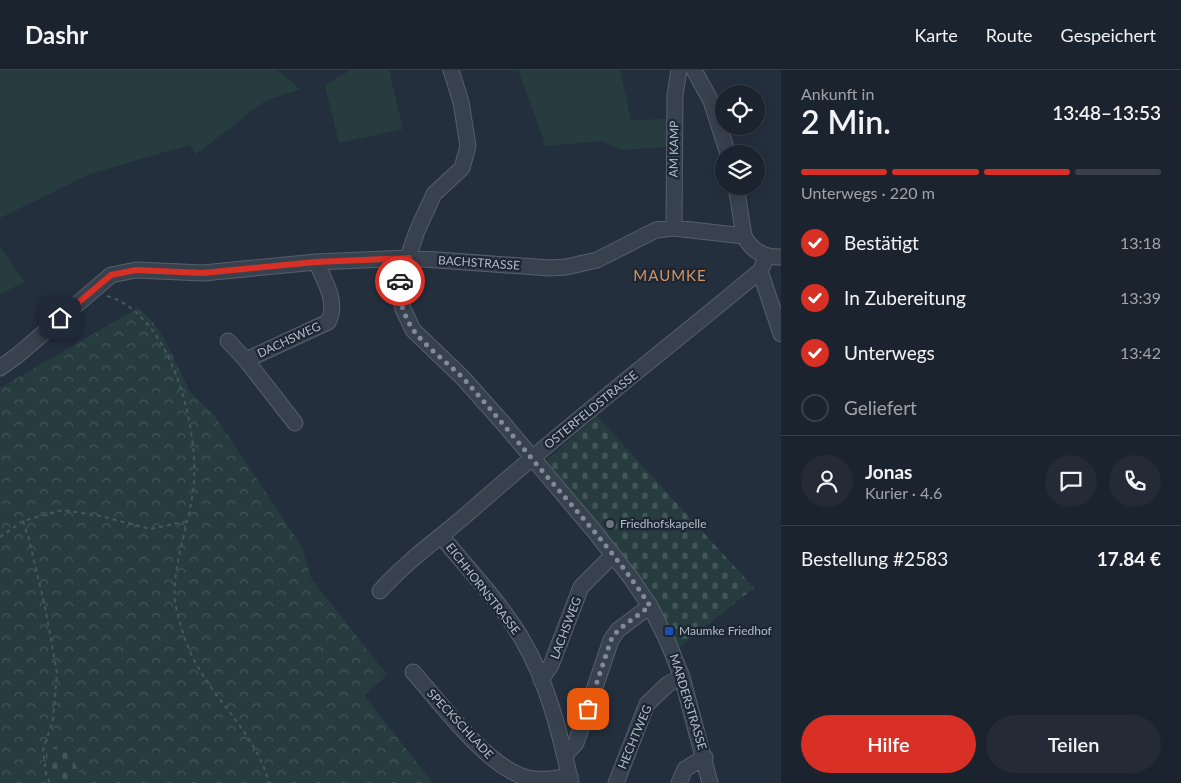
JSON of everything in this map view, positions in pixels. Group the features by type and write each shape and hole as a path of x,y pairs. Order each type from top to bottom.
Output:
{"street":[{"name":"MARDERSTRASSE","path":"451,70 461,102 468,146 462,168 434,194 417,231 398,287 403,309 413,330 462,378 532,458 613,555 650,606 682,676 705,757 710,783"},
{"name":"AM KAMP","path":"674,228 675,95 679,70"},
{"path":"694,70 711,101 725,145"},
{"path":"737,195 744,236 752,248 774,257 760,271 781,334"},
{"name":"BACHSTRASSE","path":"0,368 18,356 91,290 111,275 136,270 203,273 316,262 409,258 550,268 566,267 597,260 656,230 674,228 744,236"},
{"name":"DACHSWEG","path":"246,360 328,322 332,315 329,291 316,262"},
{"name":"OSTERFELDSTRASSE","path":"380,591 394,576 442,537 532,458 760,271"},
{"name":"DACHSWEG","path":"228,341 246,360 295,423"},
{"name":"EICHHORNSTRASSE","path":"442,537 502,609 523,640 554,712 566,754 570,779"},
{"name":"LACHSWEG","path":"541,680 551,665 581,587 613,555"},
{"path":"566,754 576,743 611,640 618,630 650,606"},
{"name":"SPECKSCHLADE","path":"413,672 482,749 508,771 527,778 546,780 570,779"},
{"name":"HECHTWEG","path":"616,783 647,704 668,684 682,676"},
{"path":"680,783 685,769 705,757"}],"path":[{"path":"91,290 130,306 145,319 163,344 175,373 195,454 194,490 175,587 175,605 188,649 199,669 256,748 269,783"},
{"path":"0,537 23,521 63,510 100,516 150,529 188,521"},
{"path":"23,521 29,538 45,608 57,673 53,720 44,750 46,774 50,783"}],"green space":[{"path":"0,70 277,70 300,89 265,101 196,154 189,145 90,174 0,218"},
{"path":"351,70 389,70 403,129 339,143 325,85"},
{"path":"518,70 620,70 631,120 668,119 668,147 622,150 601,141 546,146"},
{"path":"0,247 25,282 0,294"},
{"path":"138,308 153,322 165,340 190,392 215,416 302,547 311,578 387,675 364,695 433,783 0,783 0,388"},
{"path":"597,416 754,588 678,648 544,462"},
{"path":"66,744 84,783 53,783 46,762 46,749"}],"way so far":[{"path":"400,281 398,287 403,309 413,330 462,378 503,423 595,532 650,606 618,630 611,640 588,709"}],"place":[{"name":"Friedhofskapelle","path":"610,524"},
{"name":"Maumke Friedhof","path":"669,631"}],"district":[{"name":"MAUMKE","path":"670,276"}],"route":[{"path":"60,318 111,275 136,270 203,273 316,262 409,258 400,281"}]}
